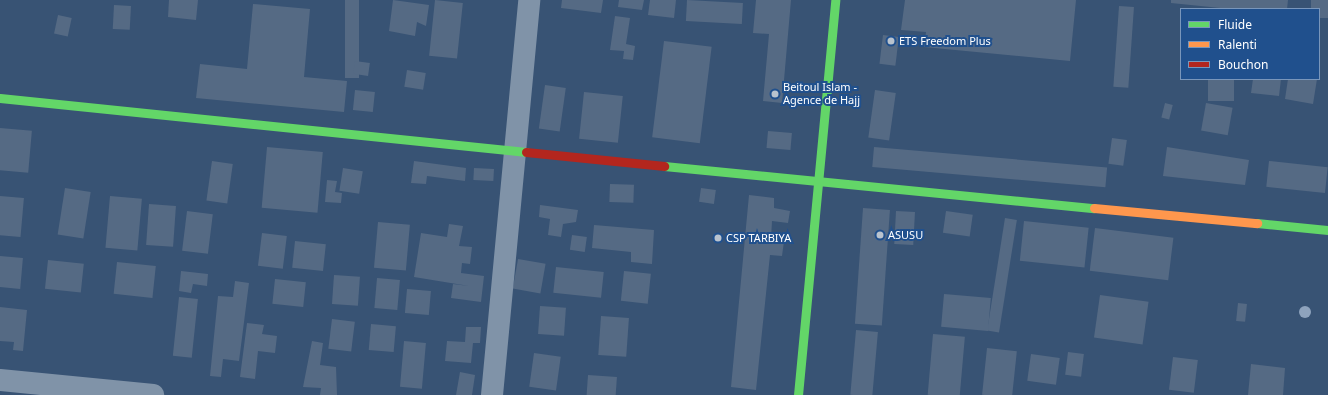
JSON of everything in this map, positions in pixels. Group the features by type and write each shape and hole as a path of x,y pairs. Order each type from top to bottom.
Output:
{"street":[{"path":"492,395 529,0"},
{"path":"798,395 835,0"},
{"path":"0,98 515,149 817,182 1328,230"},
{"path":"0,380 153,395"}],"building":[{"path":"169,0 198,0 196,20 168,17"},
{"path":"345,0 359,0 359,78 345,78"},
{"path":"393,0 429,5 426,26 417,22 415,36 389,31"},
{"path":"435,0 463,3 457,59 429,56"},
{"path":"562,0 603,0 601,13 561,8"},
{"path":"619,0 644,0 642,10 618,7"},
{"path":"650,0 676,0 674,18 648,15"},
{"path":"687,0 743,3 742,24 686,21"},
{"path":"756,0 791,0 782,103 763,101 769,34 753,33"},
{"path":"905,0 1076,0 1070,61 924,47 926,32 901,30"},
{"path":"1171,0 1288,0 1287,8 1220,8 1171,3"},
{"path":"1311,0 1328,0 1328,18 1320,18 1320,8 1311,8"},
{"path":"253,4 310,9 304,77 347,81 344,112 196,98 200,64 247,69"},
{"path":"114,5 131,6 130,30 113,29"},
{"path":"1119,6 1134,7 1128,88 1113,87"},
{"path":"58,15 72,18 68,36 54,34"},
{"path":"615,16 630,18 626,44 635,46 633,60 623,59 624,51 610,50"},
{"path":"883,35 899,37 895,66 879,64"},
{"path":"664,41 712,47 700,143 652,137"},
{"path":"355,61 370,63 368,76 353,74"},
{"path":"407,70 426,73 423,90 404,87"},
{"path":"1208,80 1234,80 1234,101 1208,101"},
{"path":"1253,80 1281,80 1279,96 1251,93"},
{"path":"1288,80 1317,80 1313,104 1285,99"},
{"path":"545,85 566,88 560,131 539,129"},
{"path":"355,90 375,92 373,112 353,110"},
{"path":"875,90 896,93 889,140 868,138"},
{"path":"584,92 623,96 618,143 579,139"},
{"path":"1165,103 1173,105 1169,119 1161,118"},
{"path":"1206,103 1233,108 1228,135 1201,131"},
{"path":"0,128 32,131 28,173 0,170"},
{"path":"768,131 792,133 790,150 767,148"},
{"path":"1112,138 1127,140 1123,166 1108,164"},
{"path":"267,147 323,152 317,213 262,208"},
{"path":"874,147 1107,167 1105,187 872,167"},
{"path":"1167,147 1249,160 1245,185 1163,176"},
{"path":"212,161 233,164 227,204 206,201"},
{"path":"414,161 466,168 465,181 427,176 426,184 411,183"},
{"path":"1269,161 1328,167 1325,193 1266,187"},
{"path":"343,168 363,171 359,194 339,191"},
{"path":"474,168 494,169 493,181 473,180"},
{"path":"327,180 337,181 335,192 342,193 341,203 325,202"},
{"path":"610,184 634,185 633,203 609,202"},
{"path":"65,188 91,192 83,238 58,234"},
{"path":"701,188 716,190 714,204 699,202"},
{"path":"749,195 774,198 774,208 790,211 788,223 772,221 771,239 784,241 782,256 770,255 756,390 731,387"},
{"path":"0,196 24,198 21,237 0,235"},
{"path":"110,196 142,199 137,251 105,248"},
{"path":"149,204 176,206 173,247 146,245"},
{"path":"540,205 578,210 576,222 563,224 561,237 548,235 550,219 539,217"},
{"path":"863,208 890,210 882,326 855,324"},
{"path":"187,211 213,214 208,254 182,251"},
{"path":"896,211 915,212 913,245 894,244"},
{"path":"946,211 973,215 970,237 943,233"},
{"path":"1005,218 1017,220 999,332 987,331"},
{"path":"1024,221 1089,228 1084,268 1020,261"},
{"path":"378,222 410,225 406,271 374,268"},
{"path":"449,224 463,226 459,246 472,247 470,264 462,263 461,273 484,276 481,302 451,298 453,284 469,286 414,277 421,233 447,237"},
{"path":"594,225 654,230 652,264 631,262 631,252 592,248"},
{"path":"1095,228 1173,238 1168,280 1090,271"},
{"path":"262,233 287,236 283,269 258,266"},
{"path":"572,235 587,237 585,252 570,250"},
{"path":"295,241 326,244 323,271 292,268"},
{"path":"0,256 23,258 20,289 0,287"},
{"path":"518,259 546,264 540,293 513,289"},
{"path":"48,260 84,264 81,293 45,289"},
{"path":"117,262 156,266 152,298 114,294"},
{"path":"556,267 604,272 601,298 553,293"},
{"path":"181,271 208,274 207,286 193,284 191,293 179,291"},
{"path":"624,271 651,274 648,304 621,301"},
{"path":"334,275 360,277 358,306 332,304"},
{"path":"377,278 400,280 397,310 374,308"},
{"path":"275,279 306,282 303,307 272,304"},
{"path":"235,281 249,283 239,361 223,359 221,377 210,376 218,296 233,297"},
{"path":"407,289 431,291 429,315 405,313"},
{"path":"944,294 991,298 988,331 941,327"},
{"path":"1100,295 1149,302 1143,344 1094,338"},
{"path":"179,297 198,299 192,358 173,356"},
{"path":"1238,303 1247,304 1245,322 1236,321"},
{"path":"540,306 566,308 564,336 538,334"},
{"path":"0,307 27,310 23,351 13,350 14,342 0,341"},
{"path":"601,316 629,318 626,357 598,355"},
{"path":"332,319 355,322 351,352 328,349"},
{"path":"247,323 264,325 262,334 277,336 275,353 258,351 255,379 240,377"},
{"path":"371,324 396,326 394,352 369,350"},
{"path":"466,327 481,327 480,343 473,343 471,363 445,361 447,341 465,342"},
{"path":"856,330 878,332 872,395 850,395"},
{"path":"933,334 965,337 960,395 928,395"},
{"path":"312,341 323,343 320,365 336,367 337,395 320,395 321,388 303,387"},
{"path":"404,341 426,343 422,389 400,387"},
{"path":"987,348 1017,351 1012,395 982,395"},
{"path":"1068,352 1084,354 1081,377 1065,375"},
{"path":"534,353 561,357 556,390 529,387"},
{"path":"1031,354 1060,358 1056,385 1027,381"},
{"path":"1173,357 1198,360 1194,393 1169,390"},
{"path":"1251,364 1285,368 1283,395 1248,395"},
{"path":"460,372 475,375 472,395 456,395"},
{"path":"588,375 617,377 616,395 587,395"}],"traffic: fast":[{"path":"798,395 835,0"},
{"path":"0,98 526,152"},
{"path":"664,166 1094,208"},
{"path":"1257,223 1328,230"}],"traffic: slow":[{"path":"1094,208 1257,223"}],"traffic: jam":[{"path":"526,152 664,166"}],"place":[{"name":"ETS Freedom Plus","path":"891,41"},
{"name":"Beitoul Islam - Agence de Hajj","path":"775,94"},
{"name":"ASUSU","path":"880,235"},
{"name":"CSP TARBIYA","path":"718,238"}]}
